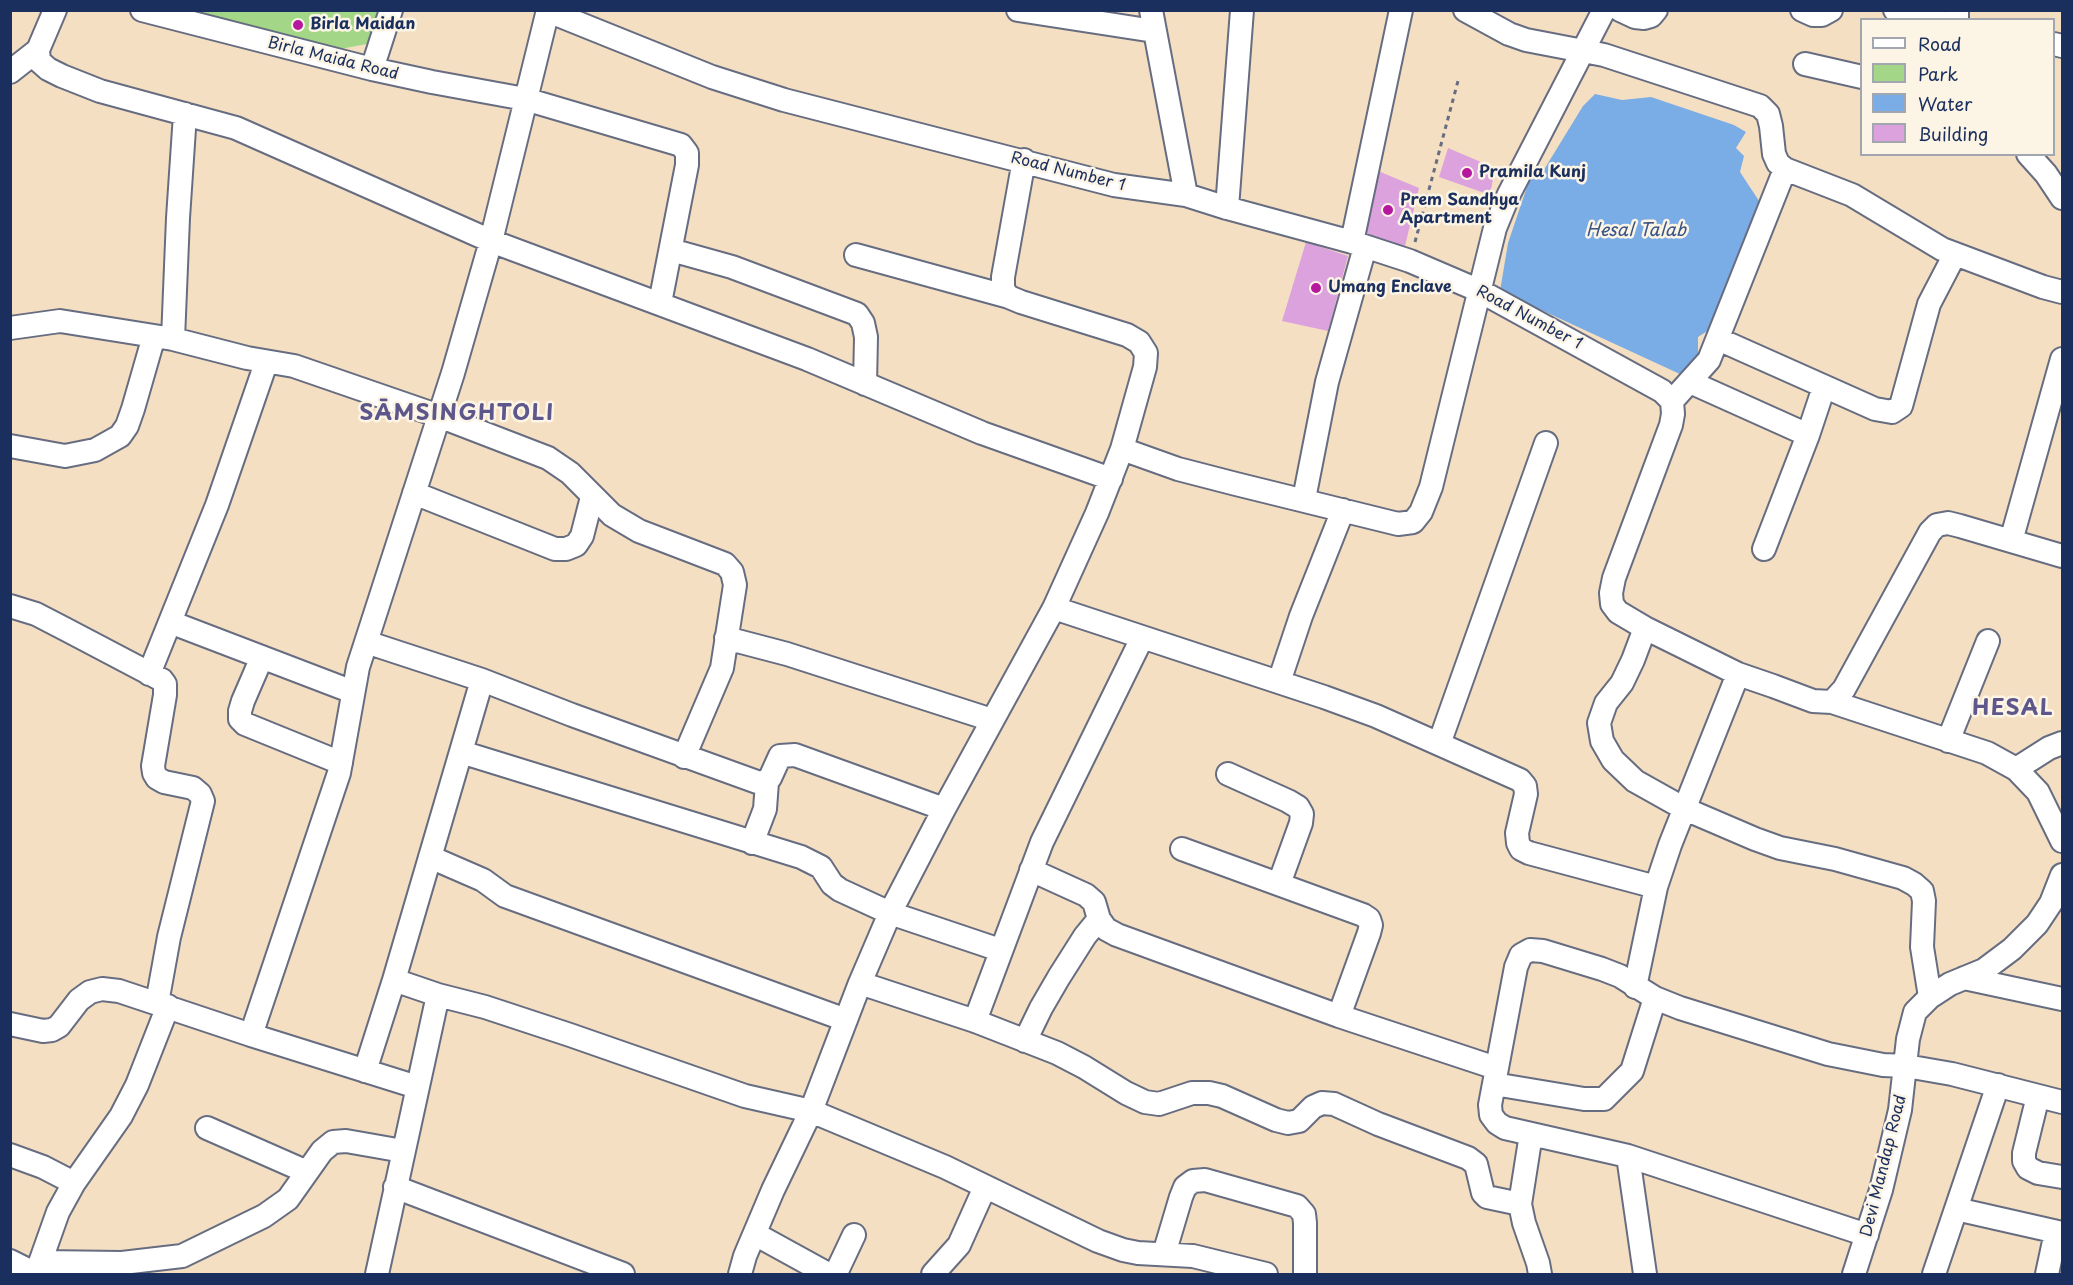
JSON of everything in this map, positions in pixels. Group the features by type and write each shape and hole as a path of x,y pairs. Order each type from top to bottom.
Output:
{"street":[{"path":"20,60 55,10"},
{"name":"Birla Maida Road","path":"142,10 372,69 525,99 681,145 687,153 687,165 671,250"},
{"path":"372,69 391,10"},
{"path":"1018,10 1153,21 1186,195"},
{"path":"1227,208 1242,10"},
{"path":"1304,500 1327,382 1359,244 1401,10"},
{"path":"1465,10 1509,34 1526,40 1621,61 1760,106 1767,114 1772,126 1774,154 1778,163 1785,169 1852,195 1955,254 2062,292"},
{"path":"1122,449 1178,469 1398,524 1413,522 1421,512 1431,487 1495,228 1509,194 1604,10"},
{"path":"1620,10 1635,17 1644,18 1651,16 1656,10"},
{"path":"1802,10 1813,15 1822,15 1830,10"},
{"path":"1895,10 1929,18"},
{"path":"251,1035 327,814 341,763 353,692 366,642 439,416 491,241 548,11"},
{"name":"Road Number 1","path":"548,11 723,81 784,100 1024,160 1113,185 1186,195 1359,244 1410,261 1480,291 1662,391 1672,401"},
{"path":"20,60 39,61 62,76 100,91 236,128 491,241 807,359 982,433 1111,479"},
{"path":"1806,64 1860,77"},
{"path":"13,445 65,456 76,455 95,450 120,436 127,426 164,337 178,218 185,114"},
{"path":"2030,156 2046,174 2062,198"},
{"path":"1009,297 1003,290 1003,278 1024,160"},
{"path":"1785,169 1709,360 1672,401 1671,425 1614,578 1611,593 1612,604 1618,612 1645,628 1738,674 1813,701 1832,702 1987,753 2016,769 2038,792 2054,820 2062,841"},
{"path":"660,303 671,250 732,267 857,314 863,323 866,337 865,384"},
{"path":"1718,339 1883,412 1892,412 1901,406 1929,304 1955,254"},
{"path":"740,1275 755,1234 811,1111 860,983 890,913 1054,608 1098,513 1122,449 1145,367 1146,353 1139,342 1126,335 1009,297 856,255"},
{"path":"10,328 60,321 164,337 267,363 294,366 439,416 548,458 570,472 612,515 639,531 724,564 732,572 735,585 722,668 684,757"},
{"path":"2011,541 2062,359"},
{"path":"149,674 217,505 267,363"},
{"path":"1690,382 1808,435"},
{"path":"1764,549 1824,387"},
{"path":"1439,744 1546,443"},
{"path":"414,493 555,549 566,549 576,545 582,536 592,497"},
{"path":"1279,682 1301,616 1343,510"},
{"path":"1832,702 1844,689 1930,532 1937,525 1948,523 2062,556"},
{"path":"10,606 36,614 162,681 166,690 153,766 154,773 164,782 193,788 200,794 203,801 169,937 162,1004 137,1085 121,1116 74,1183 58,1212 38,1270"},
{"path":"1054,608 1376,716 1520,780 1525,786 1526,794 1517,833 1521,849 1656,887"},
{"path":"170,622 353,692"},
{"path":"1645,628 1630,667 1606,704 1599,723 1602,741 1613,760 1635,781 1685,809 1779,848 1835,859 1903,878 1914,884 1922,891 1924,901 1922,947 1930,997"},
{"path":"726,638 787,654 992,720"},
{"path":"975,1021 1031,870 1080,760 1142,638"},
{"path":"1948,741 1988,641"},
{"path":"366,642 482,680 684,757 757,782 767,782"},
{"path":"262,657 243,701 240,719 245,724 341,763"},
{"path":"1635,987 1656,887 1670,845 1738,674"},
{"path":"365,1071 482,680"},
{"path":"2016,769 2049,748 2062,743"},
{"path":"461,753 813,862 821,867 832,884 840,890 890,913 1000,950"},
{"path":"752,843 765,809 767,782 780,756 795,755 944,809"},
{"path":"1228,774 1288,801 1298,807 1302,814 1301,823 1279,884"},
{"path":"1182,849 1369,919 1371,925 1369,933 1339,1016"},
{"path":"430,857 483,880 505,896 846,1020"},
{"path":"1031,870 1086,895 1094,902 1099,919 1106,929 1117,935 1495,1076 1584,1099 1604,1099 1632,1071 1655,998"},
{"name":"Devi Mandap Road","path":"1854,1275 1868,1235 1898,1120 1908,1038 1915,1012 1930,997 1984,970 2012,949 2037,924 2051,903 2062,875"},
{"path":"1025,1041 1059,977 1085,936 1099,919"},
{"path":"1868,1235 1628,1156 1505,1128 1497,1124 1491,1115 1490,1105 1516,967 1521,955 1530,950 1543,951 1602,969 1620,976 1655,998 1680,1008 1828,1054 1883,1065 1906,1066 1998,1085 2062,1102"},
{"path":"1964,978 2062,999"},
{"path":"394,980 570,1035 745,1096 811,1111 945,1167 1098,1241 1131,1252 1193,1256 1266,1275"},
{"path":"860,983 975,1021 1025,1041 1084,1067 1145,1102 1158,1104 1192,1093 1209,1093 1222,1095 1276,1120 1288,1123 1299,1121 1312,1107 1322,1103 1334,1104 1378,1124 1468,1158 1476,1164 1483,1193 1487,1197 1520,1204"},
{"path":"10,1024 43,1031 52,1030 59,1026 79,1000 90,992 102,989 119,991 417,1087"},
{"path":"377,1275 438,994"},
{"path":"1934,1275 1998,1085"},
{"path":"2038,1096 2024,1161 2028,1168 2038,1173 2062,1177"},
{"path":"207,1128 307,1172"},
{"path":"1531,1134 1520,1204 1540,1275"},
{"path":"10,1261 38,1270 122,1263 184,1265 288,1199 321,1151 333,1142 346,1141 403,1151"},
{"path":"10,1155 43,1167 74,1183"},
{"path":"1628,1156 1645,1275"},
{"path":"1164,1254 1185,1187 1193,1181 1205,1180 1298,1206 1304,1214 1305,1223 1305,1275"},
{"path":"933,1275 959,1245 985,1186"},
{"path":"395,1187 623,1275"},
{"path":"1956,1209 2059,1233 2047,1275"},
{"path":"755,1234 826,1273 834,1274 854,1235"}],"path":[{"path":"1410,261 1458,81"}],"green space":[{"name":"Birla Maidan","path":"164,11 383,11 372,43 330,51"}],"water":[{"name":"Hesal Talab","path":"1595,94 1622,100 1651,97 1734,125 1746,132 1736,148 1744,156 1740,172 1765,210 1718,324 1698,337 1698,360 1682,375 1500,291 1508,243 1530,178 1545,168 1583,106"}],"building":[{"name":"Pramila Kunj","path":"1448,148 1495,168 1490,195 1439,177"},
{"name":"Prem Sandhya Apartment","path":"1371,168 1419,188 1405,246 1358,233"},
{"name":"Umang Enclave","path":"1306,242 1348,256 1328,331 1282,321"}],"place":[{"name":"Birla Maidan","path":"298,25"},
{"name":"Pramila Kunj","path":"1467,173"},
{"name":"Prem Sandhya Apartment","path":"1388,210"},
{"name":"Umang Enclave","path":"1316,288"}],"district":[{"name":"SĀMSINGHTOLI","path":"457,414"},
{"name":"HESAL","path":"2013,709"}]}
